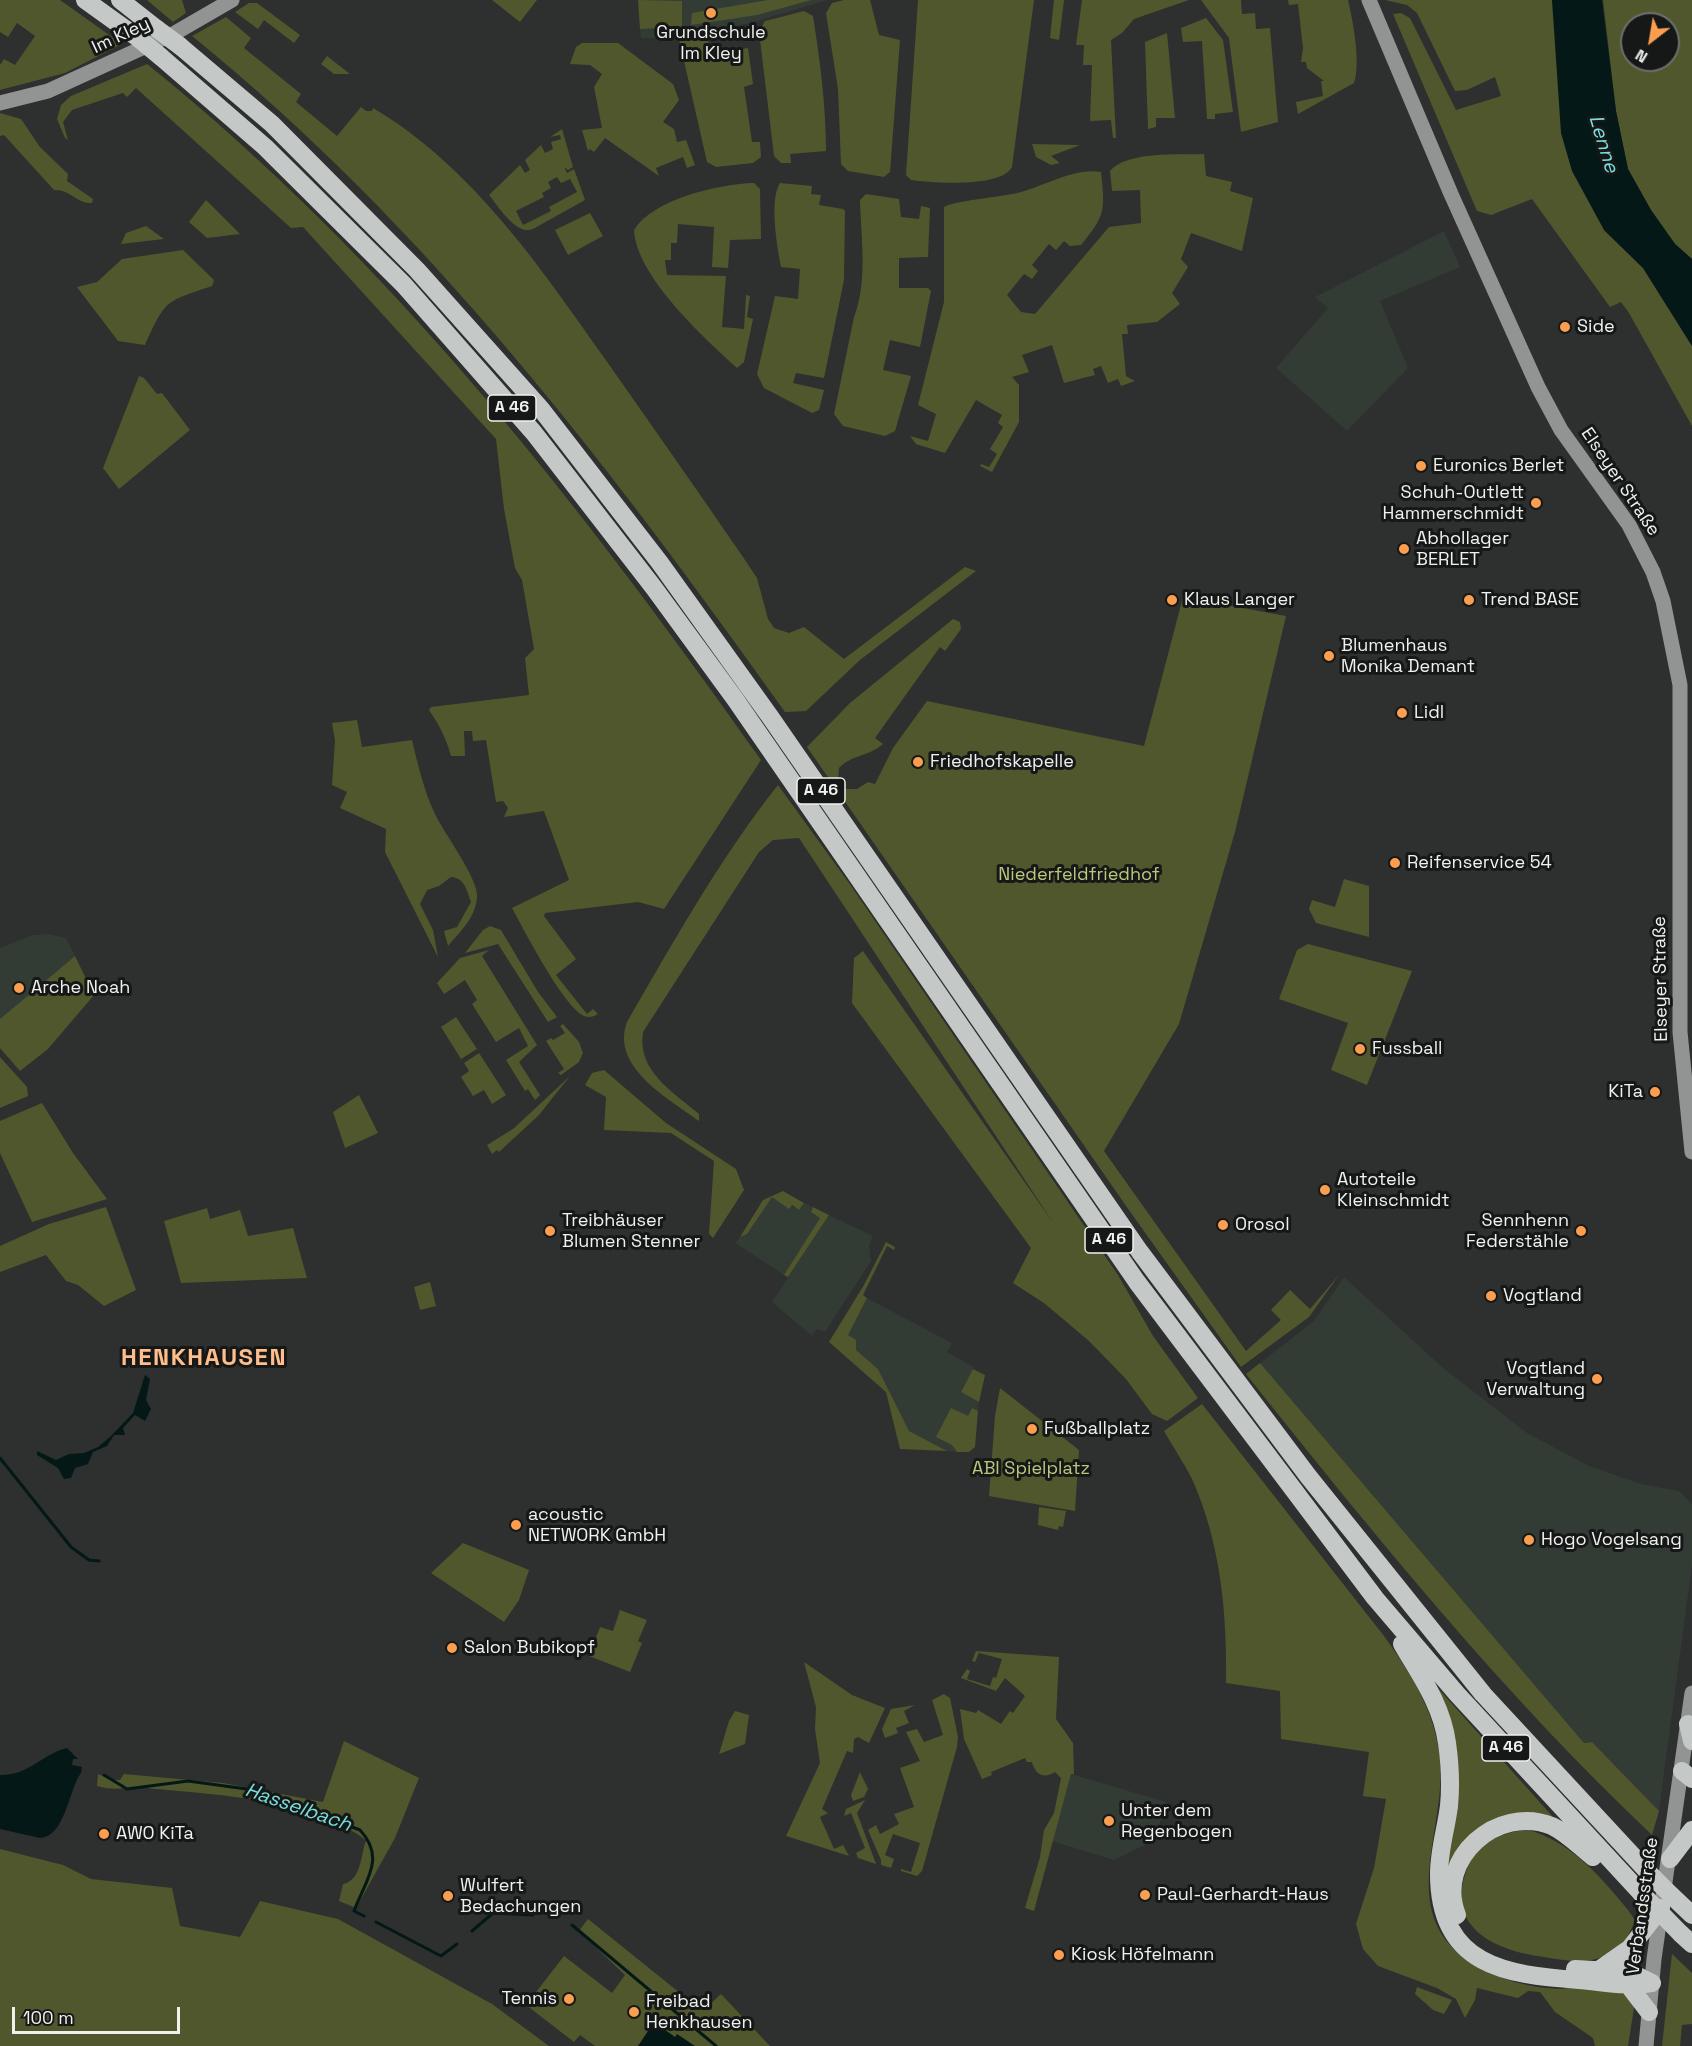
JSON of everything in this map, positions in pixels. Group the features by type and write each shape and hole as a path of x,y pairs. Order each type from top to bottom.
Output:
{"highway":[{"name":"A 46","path":"85,0 138,38 265,147 404,285 534,433 654,588 735,699 1137,1282 1375,1598 1524,1768 1687,1939"},
{"name":"A 46","path":"120,0 180,46 272,124 417,270 541,409 667,573 771,718 1140,1252 1308,1476 1483,1694 1647,1871 1666,1901 1690,1909"},
{"path":"1375,1598 1421,1674 1437,1707 1447,1741 1450,1774 1449,1808 1441,1852 1439,1892 1443,1910 1458,1940 1478,1959 1497,1968 1543,1977 1629,1986 1652,1983"},
{"path":"1641,1893 1552,1826 1538,1823 1511,1823 1490,1829 1479,1836 1462,1857 1452,1893 1455,1912 1463,1929 1489,1952 1509,1959 1569,1969 1630,1972 1652,1983"},
{"path":"1670,1859 1692,1830"},
{"path":"1600,1969 1630,1948 1666,1901"},
{"path":"1629,1986 1649,2012"}],"main road":[{"name":"Im Kley","path":"0,103 48,91 175,33 232,0"},
{"name":"Elseyer Straße","path":"1369,0 1451,194 1542,396 1561,430 1629,525 1653,572 1664,601 1680,685 1680,1032 1692,1152"},
{"path":"1689,1774 1692,1693"},
{"name":"Verbandsstraße","path":"1646,2046 1652,1983 1666,1901 1670,1859 1689,1774"}],"shaded area":[{"name":"Grundschule Im Kley","path":"638,0 828,0 750,23 671,38 641,38"},
{"path":"1444,231 1460,267 1380,301 1408,368 1347,431 1276,368 1328,308 1315,297"},
{"name":"Arche Noah","path":"49,934 66,938 75,956 0,1019 0,948 33,935"},
{"path":"772,1196 799,1210 804,1203 813,1207 811,1212 820,1218 784,1275 735,1243 747,1234"},
{"path":"829,1215 873,1236 869,1246 871,1261 825,1332 817,1329 812,1336 772,1302"},
{"name":"Hogo Vogelsang","path":"1344,1277 1442,1367 1527,1433 1589,1466 1641,1484 1679,1491 1692,1504 1692,1565 1659,1811 1592,1742 1584,1743 1260,1363 1314,1321"},
{"path":"867,1298 952,1343 947,1352 974,1367 961,1392 979,1402 978,1411 972,1408 968,1417 937,1437 952,1445 957,1452 947,1451 909,1431 878,1369 856,1350 847,1335"},
{"name":"Unter dem Regenbogen","path":"1071,1774 1166,1802 1155,1840 1114,1860 1052,1841"}],"green space":[{"path":"0,0 60,0 122,44 65,73 0,90 0,65 4,59 15,65 35,36 17,23 8,37 0,32"},
{"path":"147,0 182,0 186,13 173,22"},
{"path":"492,0 537,0 520,22"},
{"path":"638,0 682,1 682,27 640,29"},
{"path":"768,0 811,0 757,15 691,25 692,13"},
{"path":"844,0 870,0 879,35 900,40 890,172 884,177 848,171 841,164 838,89 826,13 832,3"},
{"path":"918,0 1034,0 1012,167 1005,174 981,181 950,183 911,180 906,175"},
{"path":"1054,0 1064,0 1059,40 1050,38"},
{"path":"1082,0 1189,0 1134,19 1122,33 1111,40 1116,138 1113,138 1111,120 1090,121 1092,65 1083,65 1084,45 1076,45"},
{"path":"1201,0 1241,0 1242,14 1255,13 1256,29 1270,28 1278,122 1241,132 1229,38"},
{"path":"1288,0 1348,0 1356,42 1357,65 1354,83 1298,114 1296,102 1323,96 1321,81 1324,81 1307,68 1306,62 1301,62 1303,48 1298,4 1289,5"},
{"path":"1385,0 1552,0 1604,230 1643,268 1692,346 1692,426 1629,313 1621,302 1610,307 1532,199 1491,215 1477,211 1393,14 1401,13 1410,18 1456,110 1501,96 1495,77 1467,90 1455,91 1417,13 1407,5"},
{"path":"1603,0 1692,0 1692,259 1675,244 1651,210 1628,169 1616,111"},
{"path":"249,3 257,3 300,35 294,43 264,20 258,29 235,12"},
{"path":"804,11 813,16 822,83 826,151 790,154 791,163 781,163 774,156 759,31 765,21"},
{"path":"226,17 251,38 244,48 301,94 296,102 337,136 361,107 366,111 372,111 373,108 408,131 441,158 500,219 554,287 743,557 757,578 768,619 774,628 789,633 804,627 844,659 965,567 976,571 860,660 806,711 785,712 652,530 511,353 437,269 359,187 278,110 192,36"},
{"path":"1206,18 1223,40 1233,112 1215,114 1215,119 1207,119 1202,41 1183,42 1181,28"},
{"path":"1167,33 1175,118 1156,118 1156,127 1148,129 1145,42"},
{"path":"707,34 711,54 748,48 753,84 744,87 752,142 760,142 761,157 753,163 716,167 707,162 679,39"},
{"path":"582,43 618,43 673,84 679,100 663,122 674,129 677,142 686,140 695,165 687,168 683,157 656,168 659,176 605,138 594,152 590,149 588,151 582,130 602,128 594,87 602,74 590,65 570,64 576,47"},
{"path":"327,56 350,74 334,74 321,64"},
{"path":"147,64 236,140 321,220 478,390 624,571 761,760 664,909 638,902 545,913 544,916 576,959 556,975 587,1014 593,1009 598,1014 594,1016 584,1016 566,998 512,908 569,880 544,811 504,817 508,808 503,801 496,802 486,740 473,741 472,731 464,731 465,756 451,756 442,731 429,710 431,707 529,695 525,658 534,649 522,580 515,568 504,509 496,439 303,227 291,228 136,88 127,97 123,93 72,110 63,122 68,140 65,138 57,119 61,105 71,96"},
{"path":"0,113 21,119 40,147 68,174 67,181 93,199 92,203 82,201 60,190 54,190 4,135 0,136"},
{"path":"562,129 573,167 568,170 564,167 567,173 574,169 585,200 533,229 520,228 508,219 489,195 520,165 525,173 530,170 525,160 541,145 545,153 553,149 551,142 561,139 560,135 550,137","holes":["557,177 561,183 570,179 577,192 549,207 551,211 523,225 516,211 544,197 542,193 551,188 548,182"]},
{"path":"1032,144 1080,145 1051,156 1060,163 1051,165 1036,157"},
{"path":"1204,154 1206,176 1232,182 1230,191 1253,198 1242,251 1191,233 1181,259 1188,267 1172,293 1180,304 1157,322 1127,325 1128,334 1122,334 1126,376 1135,381 1121,386 1118,379 1108,383 1101,366 1093,369 1095,375 1064,383 1052,345 1022,355 1029,372 1012,377 1019,385 1019,422 992,472 980,466 981,464 989,467 997,454 990,449 1003,427 998,423 1002,415 976,400 945,453 916,444 910,436 928,441 936,414 918,405 944,302 944,207 1017,193 1080,172 1101,172 1102,212 1089,235 1081,245 1070,246 1064,241 1056,250 1049,244 1032,265 1038,271 1032,279 1024,274 1007,295 1021,312 1035,314 1109,227 1141,223 1140,190 1112,191 1110,171 1128,160 1140,157"},
{"path":"754,183 760,189 761,239 730,240 728,268 712,267 714,227 678,224 677,243 671,243 671,260 665,260 667,275 726,276 722,327 744,329 746,295 750,296 747,317 753,319 744,362 737,368 690,323 659,286 646,267 634,230 643,219 656,210 688,195 723,186"},
{"path":"780,183 812,186 811,194 821,195 819,205 845,211 844,280 824,378 796,373 793,383 824,390 819,410 812,413 764,388 757,374 775,296 798,299 800,269 781,267 774,212"},
{"path":"866,194 899,199 901,217 919,219 921,206 930,208 928,257 899,258 899,288 928,288 931,291 920,347 890,340 883,370 911,376 895,431 885,436 843,426 834,414 861,289 863,259 860,200"},
{"path":"206,200 240,234 207,238 189,222"},
{"path":"590,213 603,236 568,255 555,230"},
{"path":"146,226 164,239 121,244 126,233"},
{"path":"183,250 214,280 212,286 169,304 163,310 145,345 118,341 77,287 97,282 122,259"},
{"path":"139,376 144,378 157,394 162,393 190,430 119,489 103,468"},
{"name":"Niederfeldfriedhof","path":"1183,597 1286,616 1235,832 1179,1024 1104,1151 1246,1351 1281,1320 1271,1310 1290,1290 1310,1309 1339,1275 1309,1317 1241,1367 1131,1213 807,747 850,703 953,619 960,622 961,629 945,651 940,647 875,738 883,744 849,760 839,768 838,781 846,789 857,789 868,782 875,784 893,748 927,701 1144,746"},
{"path":"357,720 362,747 412,740 431,805 476,887 474,910 463,929 448,946 444,931 457,927 471,902 465,886 456,878 451,877 439,886 427,890 420,904 433,930 438,957 385,852 386,829 340,808 347,792 332,785 335,741 332,723"},
{"path":"778,785 849,883 1118,1275 1153,1336 1198,1398 1167,1421 1152,1414 1126,1379 1089,1341 1044,1303 1013,1283 1031,1248 852,1003 854,958 863,951 1054,1224 799,838 773,840 759,852 643,1032 645,1058 651,1069 668,1088 699,1114 699,1121 659,1092 634,1067 627,1053 624,1038 627,1022 717,871"},
{"path":"1344,879 1369,886 1369,937 1316,923 1309,909 1312,900 1335,907"},
{"path":"490,926 501,930 538,992 557,1017 548,1022 498,944 465,953 483,930"},
{"path":"1308,944 1412,971 1367,1085 1331,1070 1348,1023 1279,999 1297,950"},
{"path":"489,950 482,956 537,1045 519,1062 540,1095 535,1100 528,1089 525,1091 506,1060 528,1046 519,1028 496,1042 472,1004 477,1000 465,980 444,994 437,983 460,958"},
{"path":"75,956 94,995 48,1049 20,1071 0,1048 0,1019"},
{"path":"456,1017 477,1049 461,1059 441,1027"},
{"path":"563,1024 579,1042 583,1053 579,1062 561,1075 558,1073 564,1069 546,1041 565,1033 560,1026"},
{"path":"479,1053 506,1095 492,1104 484,1090 473,1096 461,1077 469,1071 464,1063"},
{"path":"0,1057 27,1087 28,1096 0,1108"},
{"path":"604,1070 666,1123 736,1169 744,1190 713,1238 709,1234 714,1161 671,1133 604,1130 606,1097 585,1085 592,1073"},
{"path":"570,1076 539,1115 499,1152 497,1150 492,1154 487,1145 513,1129"},
{"path":"359,1095 378,1133 345,1148 333,1112"},
{"path":"42,1103 73,1153 107,1199 32,1222 0,1153 0,1121"},
{"path":"783,1191 804,1203 799,1210 792,1205 789,1209 772,1197 747,1234 740,1237 763,1200"},
{"path":"106,1207 136,1290 104,1306 78,1285 66,1281 46,1255 0,1272 0,1246 49,1224"},
{"path":"813,1207 829,1215 788,1277 784,1275 820,1218 811,1212"},
{"path":"207,1208 210,1219 240,1210 248,1236 293,1228 307,1278 181,1283 164,1221"},
{"path":"886,1242 895,1247 894,1250 887,1246 863,1295 867,1298 848,1335 856,1340 856,1350 878,1369 909,1431 947,1451 900,1449 886,1392 829,1342 864,1285"},
{"path":"430,1282 436,1306 420,1310 414,1287"},
{"path":"1260,1363 1584,1743 1592,1742 1659,1811 1652,1835 1597,1781 1492,1670 1342,1494 1246,1374"},
{"path":"973,1369 985,1375 979,1402 961,1392"},
{"name":"ABI Spielplatz","path":"1000,1388 1079,1450 1075,1511 989,1496 995,1416"},
{"path":"1202,1404 1384,1636 1403,1664 1427,1709 1440,1759 1440,1787 1429,1871 1429,1897 1436,1922 1450,1944 1474,1964 1494,1975 1526,1985 1562,1989 1603,1988 1631,1996 1634,2008 1628,2046 1595,2046 1593,2038 1555,2012 1540,1992 1528,1991 1518,1998 1477,1988 1475,2000 1465,2018 1456,1999 1437,1988 1378,1966 1363,1949 1356,1924 1374,1868 1386,1799 1363,1796 1369,1752 1281,1739 1280,1691 1226,1683 1223,1605 1210,1529 1192,1479 1164,1431"},
{"path":"951,1408 968,1416 972,1408 978,1411 975,1447 969,1452 957,1452 952,1445 936,1437"},
{"path":"1039,1507 1066,1511 1063,1527 1059,1526 1058,1530 1038,1525"},
{"path":"463,1543 529,1570 519,1600 504,1622 431,1573"},
{"path":"620,1610 647,1620 638,1641 642,1643 630,1672 589,1656 600,1627 613,1631"},
{"path":"976,1651 1059,1657 1056,1719 1073,1743 1074,1774 1071,1774 1034,1911 1025,1908 1040,1857 1044,1830 1054,1813 1061,1778 1055,1772 1047,1775 1038,1773 1032,1762 1027,1762 1025,1758 991,1772 992,1775 982,1779 964,1739 960,1709 976,1713 978,1710 1001,1724 1010,1711 1013,1713 1025,1696 1005,1678 996,1691 961,1678 967,1669 970,1671 967,1679 990,1686 993,1677 996,1678 1002,1659 979,1653 975,1662 972,1661"},
{"path":"804,1662 852,1695 885,1708 869,1743 858,1737 854,1739 853,1753 847,1751 822,1809 828,1813 820,1817 834,1849 843,1845 849,1856 786,1836 820,1763 815,1729 816,1707"},
{"path":"1429,1678 1561,1826 1494,1821 1444,1897 1451,1815"},
{"path":"944,1694 950,1698 958,1737 957,1747 922,1871 917,1876 901,1871 901,1869 911,1872 920,1843 893,1834 885,1855 894,1859 891,1868 881,1865 868,1830 876,1825 880,1834 899,1824 894,1814 914,1807 900,1768 920,1761 906,1732 917,1729 924,1742 943,1735 932,1700"},
{"path":"915,1705 904,1711 909,1723 896,1728 898,1733 885,1738 882,1729 891,1709"},
{"path":"735,1711 749,1715 745,1744 719,1754 729,1721"},
{"path":"344,1741 419,1778 395,1838 356,1908 339,1901 343,1884 349,1882 357,1873 366,1840 343,1826 290,1807 232,1796 147,1788 111,1789 97,1786 98,1774 112,1780 120,1780 124,1774 223,1783 323,1802"},
{"path":"860,1772 868,1789 864,1797 853,1801 851,1795"},
{"path":"865,1800 857,1813 876,1864 858,1858 856,1853 865,1848 851,1813 844,1816 846,1809"},
{"path":"1528,1830 1558,1842 1571,1851 1596,1873 1628,1910 1635,1920 1630,1933 1617,1949 1606,1956 1579,1961 1525,1954 1490,1941 1467,1919 1462,1904 1462,1886 1473,1856 1486,1843 1501,1835"},
{"path":"0,1849 63,1865 91,1879 172,1888 180,1926 240,1937 260,1901 338,1919 492,2004 549,2046 0,2046"},
{"path":"588,1919 680,1993 707,2007 721,1994 770,2046 595,2046 580,2035 574,2042 526,2005 564,1956 612,1993 625,1975 579,1931"},
{"path":"1672,1954 1692,1973 1692,2024 1682,2025 1680,2046 1662,2046"},
{"path":"1417,1987 1452,2000 1444,2014 1433,2010 1415,1994"}],"water":[{"name":"Lenne","path":"1552,0 1602,0 1616,111 1628,169 1651,210 1675,244 1692,259 1692,346 1643,268 1604,230 1572,171 1561,133"},
{"path":"145,1375 150,1379 146,1400 151,1409 145,1421 135,1415 123,1428 125,1435 114,1435 107,1446 93,1452 88,1464 75,1468 71,1478 64,1479 58,1468 37,1455 37,1451 56,1460 69,1454 84,1453 98,1447 133,1413"},
{"path":"67,1748 78,1759 73,1759 72,1765 82,1767 61,1821 55,1830 48,1836 40,1838 0,1829 0,1775 19,1772"},
{"path":"654,2022 675,2037 677,2034 695,2046 638,2046"}],"waterway":[{"path":"0,1458 71,1547 89,1560 99,1561"},
{"name":"Hasselbach","path":"104,1775 127,1789 188,1781 254,1790 360,1830 368,1840 373,1859 368,1879 354,1911 364,1916"},
{"name":"Hasselbach","path":"472,1931 493,1913 533,1915"},
{"name":"Hasselbach","path":"376,1922 441,1956 457,1944"},
{"name":"Hasselbach","path":"572,1925 716,2046"}],"place":[{"name":"Grundschule Im Kley","path":"711,13"},
{"name":"Side","path":"1565,327"},
{"name":"Euronics Berlet","path":"1421,466"},
{"name":"Schuh-Outlett Hammerschmidt","path":"1536,503"},
{"name":"Abhollager BERLET","path":"1404,549"},
{"name":"Klaus Langer","path":"1172,600"},
{"name":"Trend BASE","path":"1469,600"},
{"name":"Blumenhaus Monika Demant","path":"1329,656"},
{"name":"Lidl","path":"1402,713"},
{"name":"Friedhofskapelle","path":"918,762"},
{"name":"Reifenservice 54","path":"1395,863"},
{"name":"Arche Noah","path":"19,988"},
{"name":"Fussball","path":"1360,1049"},
{"name":"KiTa","path":"1655,1092"},
{"name":"Autoteile Kleinschmidt","path":"1325,1190"},
{"name":"Orosol","path":"1223,1225"},
{"name":"Treibhäuser Blumen Stenner","path":"550,1231"},
{"name":"Sennhenn Federstähle","path":"1581,1231"},
{"name":"Vogtland","path":"1491,1296"},
{"name":"Vogtland Verwaltung","path":"1597,1379"},
{"name":"Fußballplatz","path":"1032,1429"},
{"name":"acoustic NETWORK GmbH","path":"516,1525"},
{"name":"Hogo Vogelsang","path":"1529,1540"},
{"name":"Salon Bubikopf","path":"452,1648"},
{"name":"Unter dem Regenbogen","path":"1109,1821"},
{"name":"AWO KiTa","path":"104,1834"},
{"name":"Paul-Gerhardt-Haus","path":"1145,1895"},
{"name":"Wulfert Bedachungen","path":"448,1896"},
{"name":"Kiosk Höfelmann","path":"1059,1955"},
{"name":"Tennis","path":"569,1999"},
{"name":"Freibad Henkhausen","path":"634,2012"}],"district":[{"name":"HENKHAUSEN","path":"204,1358"}]}
